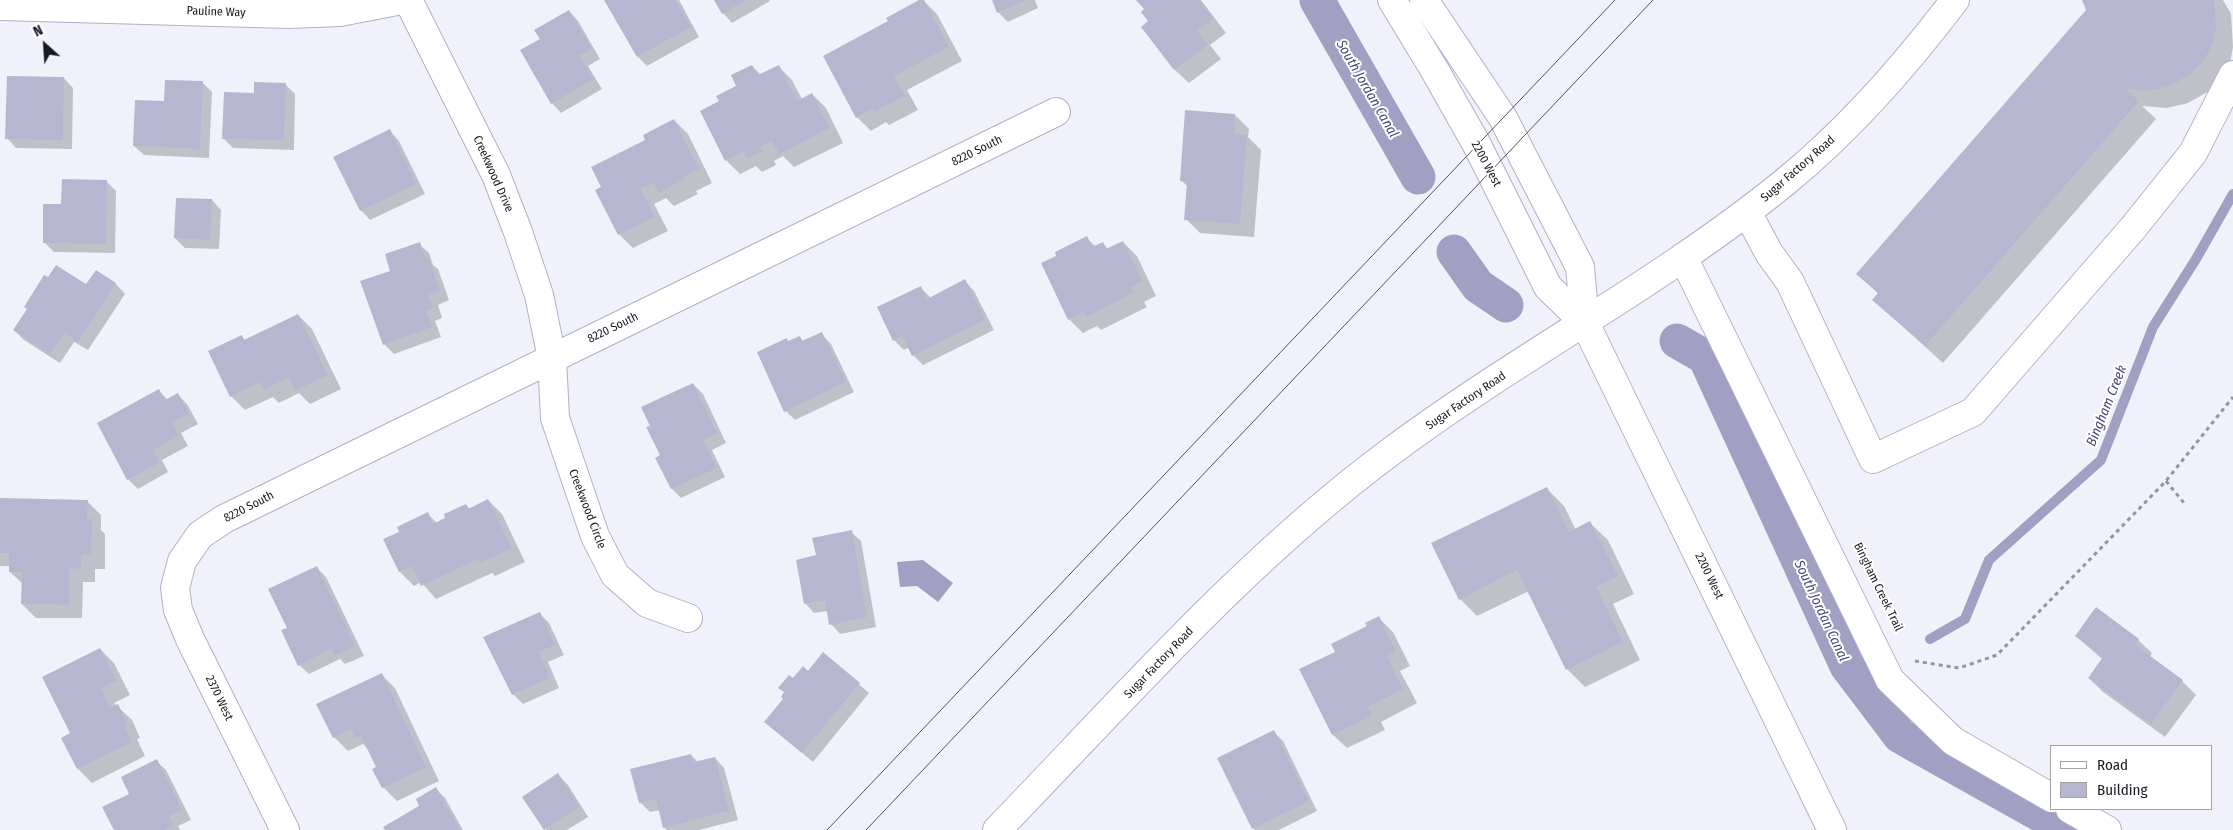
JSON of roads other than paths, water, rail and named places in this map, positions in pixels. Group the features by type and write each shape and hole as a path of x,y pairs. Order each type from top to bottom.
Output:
{"street":[{"name":"Pauline Way","path":"0,6 289,14 340,12 402,0"},
{"name":"Creekwood Drive","path":"408,0 496,175 539,295 552,358"},
{"name":"2200 West","path":"1392,0 1477,145 1548,287 1585,323 1832,830"},
{"name":"2200 West","path":"1424,0 1503,118 1580,267 1585,323"},
{"name":"Sugar Factory Road","path":"997,830 1204,617 1308,520 1389,453 1683,257 1747,212 1788,180 1861,112 1893,78 1955,0"},
{"path":"1747,212 1769,253 1790,282 1873,459 1973,412 2133,228 2187,160 2233,76"},
{"name":"8220 South","path":"182,561 200,535 224,520 1056,112"},
{"path":"1683,257 1890,680 1953,741 2050,797"},
{"name":"Creekwood Circle","path":"552,358 555,418 595,536 616,575 647,603 688,618"},
{"name":"2370 West","path":"182,561 175,588 178,610 190,639 285,830"},
{"path":"2072,810 2107,830"}],"water":[{"path":"923,560 953,583 938,602 917,586 900,587 897,562"}],"waterway":[{"name":"South Jordan Canal","path":"1317,0 1418,177"},
{"name":"Bingham Creek","path":"1930,639 1965,619 1989,560 2101,460 2153,327 2196,259 2233,194"},
{"name":"South Jordan Canal","path":"1454,252 1478,286 1506,305"},
{"name":"South Jordan Canal","path":"1677,341 1705,357 1847,666 1900,736 2068,830"}],"tram line":[{"path":"827,830 1615,0"},
{"path":"866,830 1653,0"}]}
